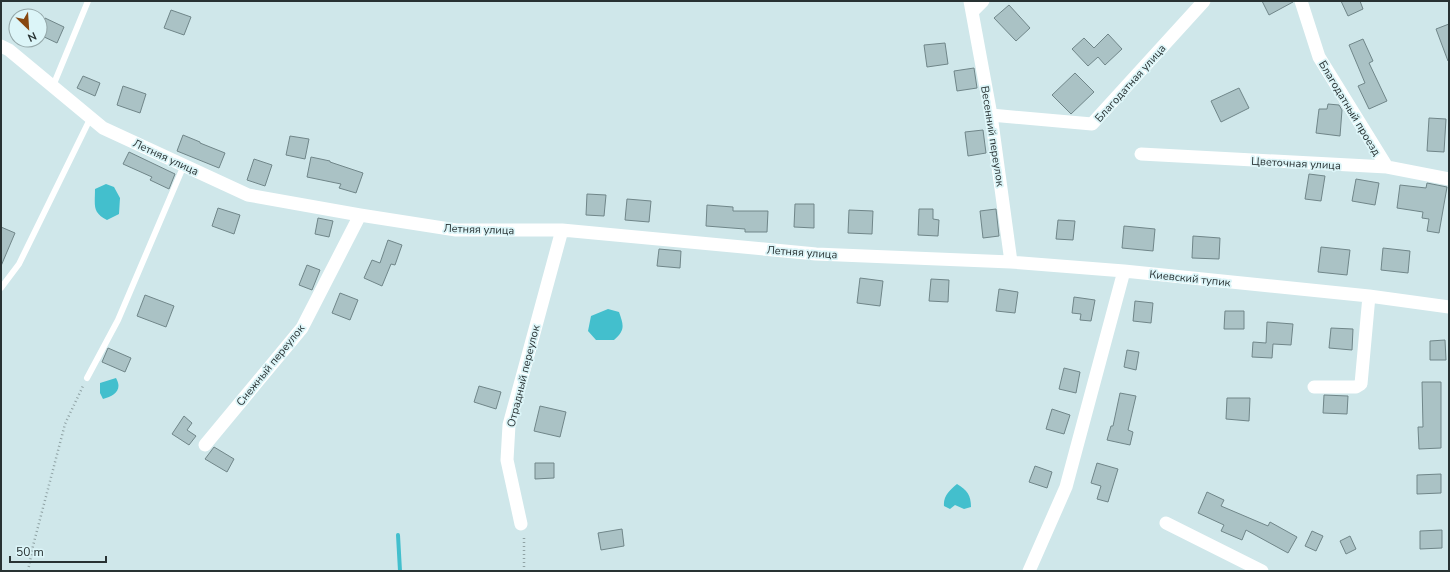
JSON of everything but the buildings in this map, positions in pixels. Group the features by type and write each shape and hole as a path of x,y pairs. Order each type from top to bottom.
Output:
{"street":[{"path":"971,6 982,1"},
{"name":"Благодатная улица","path":"991,115 1092,124 1204,1"},
{"name":"Благодатный проезд","path":"1301,1 1319,58 1386,168"},
{"name":"Весенний переулок","path":"971,6 991,115 1007,262"},
{"name":"Летняя улица","path":"1,46 9,50 103,128 248,195 456,230 562,230 816,254 1007,262"},
{"name":"Цветочная улица","path":"1141,154 1386,168 1449,179"},
{"name":"Снежный переулок","path":"205,445 302,328 360,215"},
{"name":"Отрадный переулок","path":"521,524 507,460 509,425 562,230"},
{"name":"Киевский тупик","path":"1007,262 1124,271 1369,296 1449,307"},
{"path":"1029,571 1066,487 1124,271"},
{"path":"1314,388 1356,387 1361,384 1369,296"},
{"path":"1166,523 1262,571"}],"lane":[{"path":"53,86 88,1"},
{"path":"1,288 19,264 91,117"},
{"path":"87,378 118,320 184,165"}],"path":[{"path":"28,571 33,546 65,424 87,378"},
{"path":"521,524 525,538 524,571"}],"water":[{"path":"106,184 114,187 120,198 119,214 107,220 99,214 95,208 95,189"},
{"path":"608,309 619,312 623,324 622,330 614,340 596,340 588,331 591,316"},
{"path":"116,378 118,382 118,389 111,396 103,399 100,393 100,383"},
{"path":"957,484 968,493 971,507 964,509 955,505 950,509 944,506 946,496"}],"waterway":[{"path":"398,535 400,571"}]}
